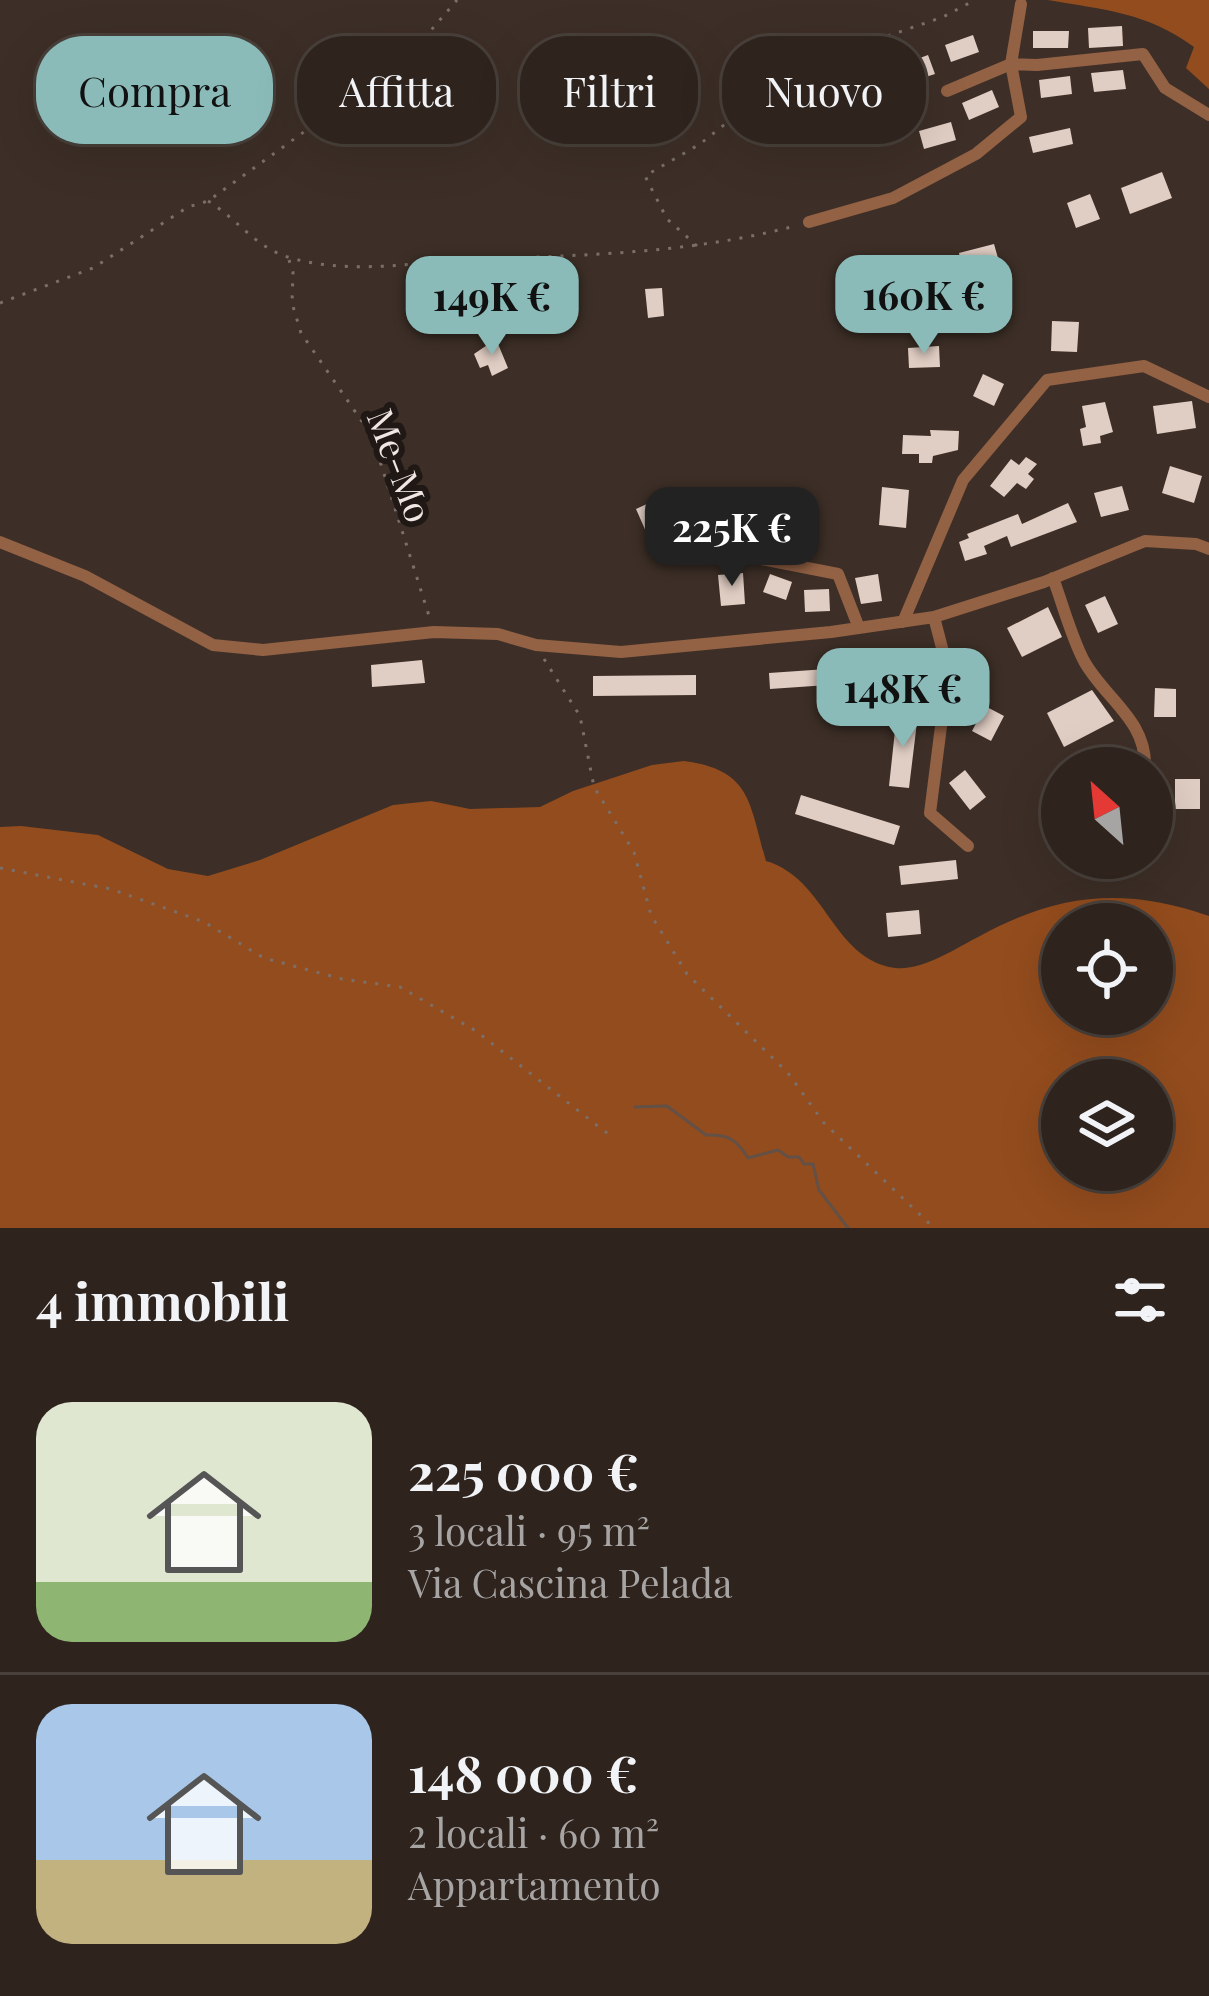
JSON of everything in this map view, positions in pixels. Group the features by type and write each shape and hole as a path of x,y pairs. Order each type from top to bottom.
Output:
{"street":[{"path":"808,222 893,198 976,154 1021,117 1011,64 1021,4"},
{"path":"947,92 1011,64 1143,54 1166,88 1209,115"},
{"path":"903,622 963,480 1047,380 1144,366 1209,397"},
{"path":"0,542 85,576 213,645 263,650 434,632 499,634 536,646 621,652 934,617 1053,578 1144,541 1205,547"},
{"path":"715,550 838,574 859,628"},
{"path":"1053,578 1085,662 1130,718 1146,747"},
{"path":"934,617 948,670 930,813 968,846"}],"path":[{"path":"0,303 74,278 188,206 208,200 408,57 457,0"},
{"path":"698,246 667,219 645,176 700,144 797,68 975,0"},
{"path":"208,200 249,237 289,257 352,269 483,259 562,259 698,246 734,242 808,222"},
{"name":"Me-Mo","path":"289,257 292,303 301,333 372,436 434,632"},
{"path":"536,646 580,716 594,787 634,851 651,915 687,974 788,1073 824,1123 934,1228"},
{"path":"0,868 111,889 204,922 264,958 342,980 400,987 476,1031 612,1137"}],"shaded area":[{"path":"1048,0 1209,0 1209,89 1186,68 1194,47 1176,35 1124,14"},
{"path":"684,761 723,772 751,806 766,861 803,884 857,950 895,968 928,962 1041,910 1041,1035 1173,1035 1173,906 1209,916 1209,1228 0,1228 0,827 98,835 168,869 208,876 260,860 393,805 431,801 470,809 540,807 652,765"},
{"path":"1120,898 1158,903 1065,903"}],"building":[{"path":"1122,26 1123,46 1089,48 1088,28"},
{"path":"1033,31 1069,31 1068,48 1033,48"},
{"path":"973,35 979,52 951,62 945,45"},
{"path":"926,56 935,74 926,77"},
{"path":"1123,70 1126,89 1094,92 1091,73"},
{"path":"1070,76 1072,94 1041,98 1039,80"},
{"path":"992,90 999,107 969,120 962,103"},
{"path":"951,122 956,140 924,149 926,129"},
{"path":"1070,128 1073,144 1033,153 1029,137"},
{"path":"1162,172 1172,198 1130,214 1121,188"},
{"path":"1090,194 1100,219 1076,228 1067,203"},
{"path":"994,244 998,258 962,267 959,253"},
{"path":"662,288 664,316 648,318 645,289"},
{"path":"1052,321 1079,322 1077,352 1051,351"},
{"path":"496,339 508,368 492,376 488,365 480,368 474,354"},
{"path":"939,346 940,367 909,368 908,348"},
{"path":"983,374 1004,384 994,406 973,396"},
{"path":"1192,401 1196,428 1157,434 1153,406"},
{"path":"1105,402 1113,432 1100,436 1101,443 1083,446 1082,406"},
{"path":"930,430 959,431 958,450 933,456 932,463 919,463 919,454 902,454 903,435 931,436"},
{"path":"1026,457 1037,464 1028,474 1034,479 1026,489 1017,483 1004,497 990,486 1011,459 1019,465"},
{"path":"1170,466 1202,476 1194,503 1162,493"},
{"path":"1122,486 1129,510 1101,517 1094,493"},
{"path":"882,487 909,490 906,528 879,525"},
{"path":"703,488 709,517 692,520 686,492"},
{"path":"660,498 672,524 647,534 636,509"},
{"path":"1068,503 1077,522 1011,547 1007,536 984,546 987,554 965,561 959,542 969,538 967,534 1018,514 1022,524"},
{"path":"743,573 745,604 721,606 718,575"},
{"path":"770,574 792,582 786,600 763,592"},
{"path":"878,574 882,601 861,604 855,578"},
{"path":"829,589 830,611 805,612 804,590"},
{"path":"1105,596 1118,624 1098,633 1085,605"},
{"path":"1048,607 1062,637 1022,657 1007,628"},
{"path":"422,660 425,683 372,687 371,665"},
{"path":"827,669 828,685 770,689 769,673"},
{"path":"873,672 919,682 915,697 870,688"},
{"path":"696,675 696,695 593,696 593,676"},
{"path":"1155,688 1176,689 1176,717 1154,717"},
{"path":"1092,690 1114,721 1064,747 1047,713"},
{"path":"985,706 1004,716 991,741 972,731"},
{"path":"897,712 918,714 909,788 889,786"},
{"path":"965,770 986,797 970,810 949,783"},
{"path":"1175,779 1200,779 1200,809 1175,809"},
{"path":"801,795 900,826 894,845 795,814"},
{"path":"956,860 958,879 901,885 899,866"},
{"path":"919,910 921,934 888,937 886,913"}],"waterway":[{"path":"635,1107 667,1106 706,1135 731,1139 748,1158 778,1150 813,1164 819,1190 848,1228"}]}
